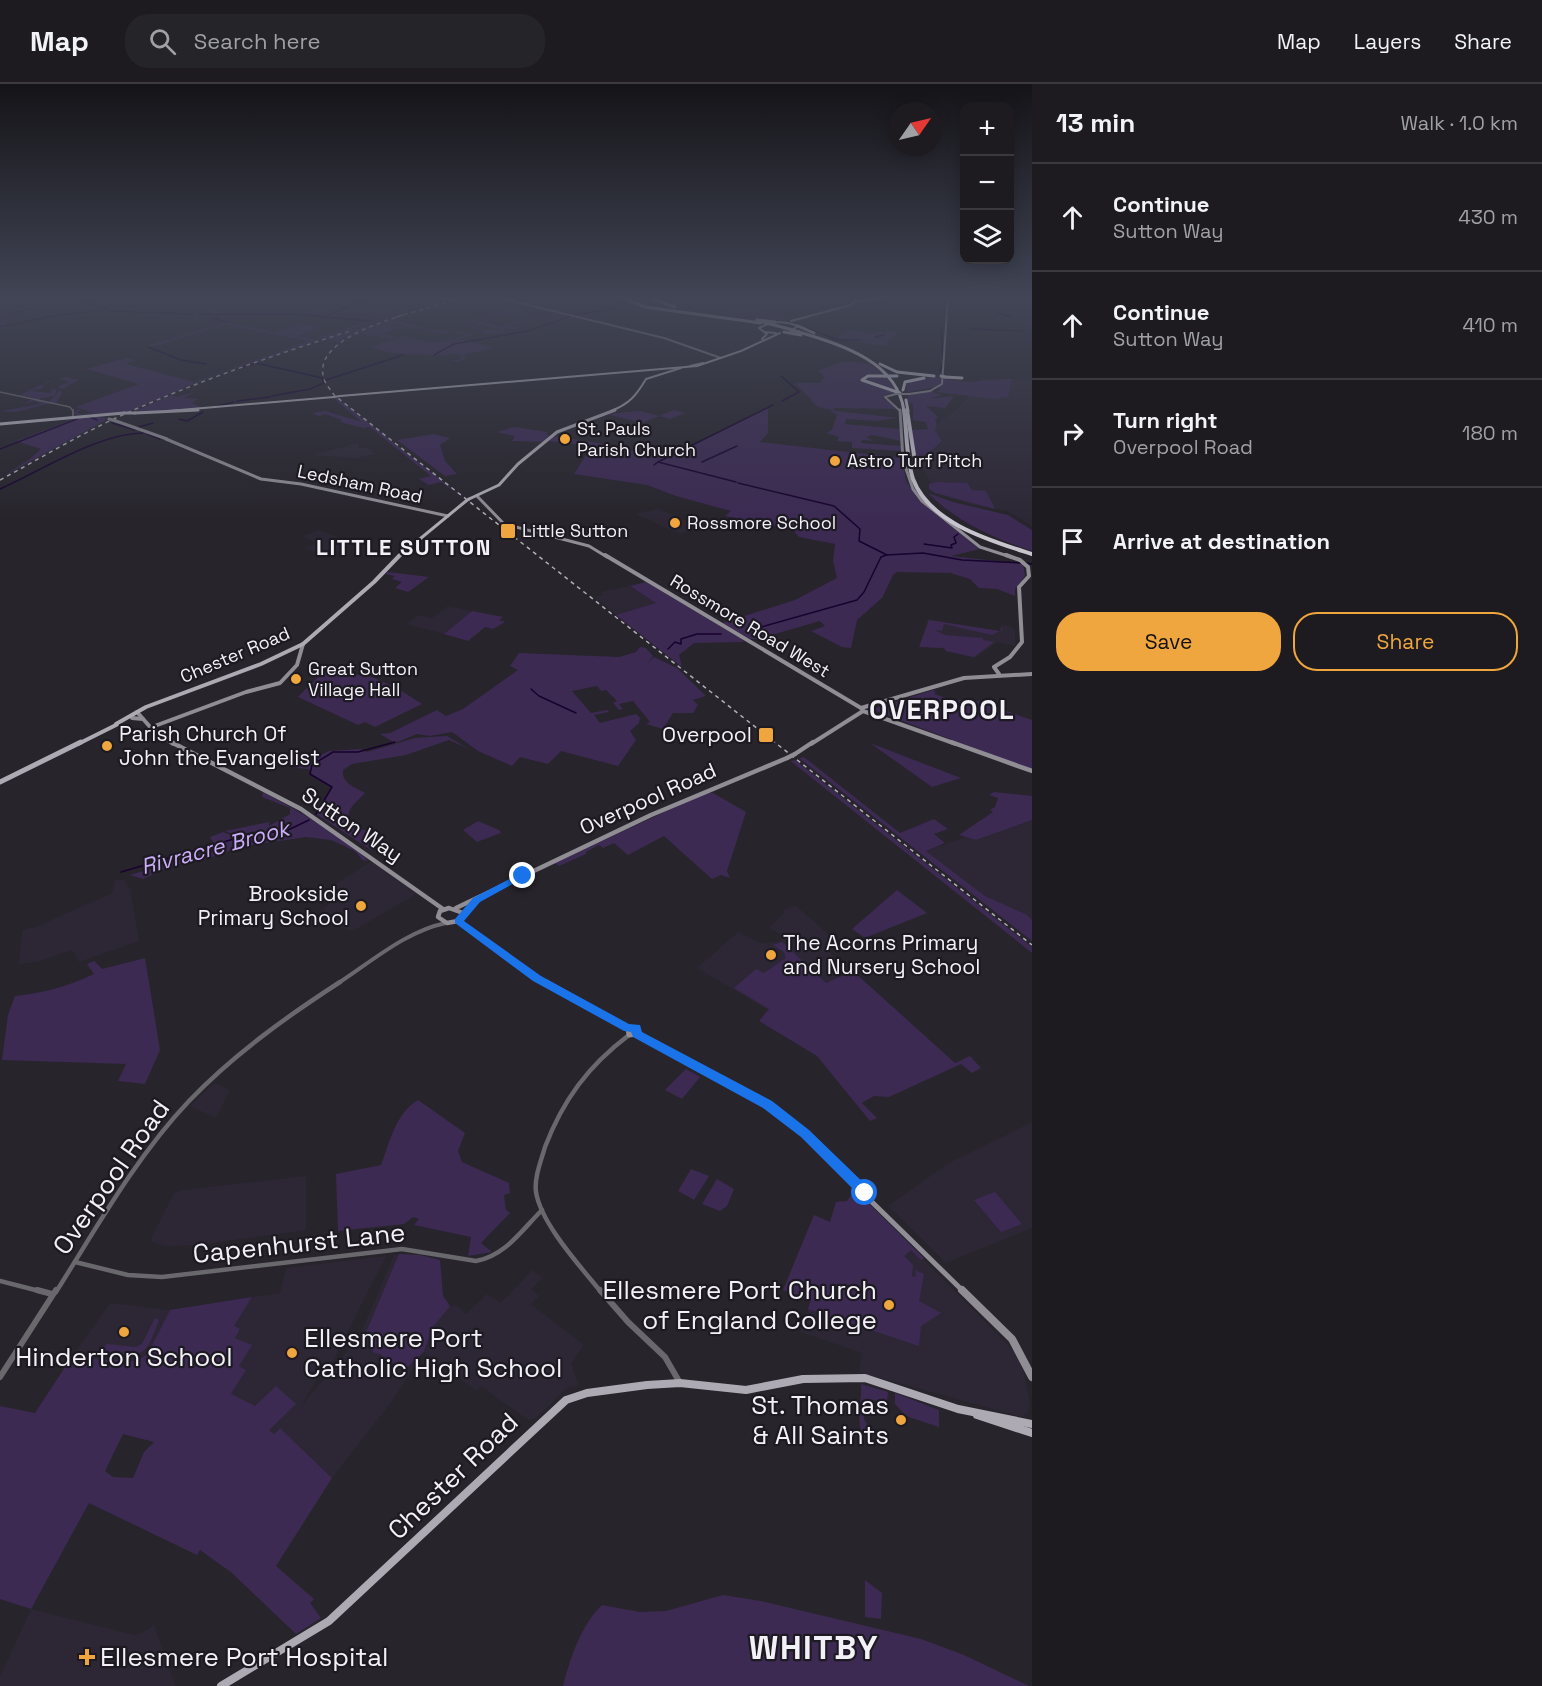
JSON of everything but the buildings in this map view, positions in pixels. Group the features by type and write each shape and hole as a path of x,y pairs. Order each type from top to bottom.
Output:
{"highway":[{"path":"0,424 135,412 224,409 340,396 620,372"},
{"path":"882,372 891,379 900,393"},
{"path":"887,372 900,393 914,481 922,494 939,511 964,527 1032,553"},
{"path":"899,372 961,378"},
{"path":"891,379 890,383 881,384 864,379 874,376 939,376"},
{"path":"874,376 862,380 894,389 900,393"},
{"path":"900,393 906,381 939,376"}],"main road":[{"name":"Chester Road","path":"0,782 119,722 168,700 261,664 303,644 448,516 468,500 478,498 499,485 518,464 557,432 627,405 635,398 646,379 669,372"},
{"path":"944,372 942,384 930,391 900,393 885,397 900,409 903,460 913,489 922,501 980,547 1024,562 1028,567 1029,576 1019,587 1022,642 1010,657 994,667 999,674"},
{"name":"Ledsham Road","path":"103,415 261,477 261,480 266,479 448,516"},
{"name":"Rossmore Road West","path":"478,498 504,524 585,545 862,710"},
{"path":"152,726 246,692 280,683 297,665 304,648 303,644"},
{"path":"862,710 976,676 1032,674"},
{"name":"Chester Road","path":"161,704 168,700"},
{"path":"140,713 161,704"},
{"name":"Overpool Road","path":"443,909 456,908 477,900 662,810 787,758 862,710"},
{"path":"868,710 1032,771"},
{"name":"Chester Road","path":"119,722 140,713"},
{"name":"Sutton Way","path":"140,713 152,726 198,757 320,820 443,909"},
{"path":"132,718 146,720"},
{"name":"Overpool Road","path":"458,921 477,900"},
{"path":"456,908 463,913"},
{"path":"443,909 438,917 447,923 458,921 529,973 628,1031 752,1095 796,1126 1005,1332 1022,1354 1032,1377"},
{"name":"Chester Road","path":"221,1686 304,1638 345,1608 566,1400 635,1386 680,1383 746,1390 803,1379 865,1378 967,1411"},
{"path":"967,1411 1032,1424"},
{"path":"967,1411 1032,1433"}],"street":[{"path":"0,392 70,407 72,417"},
{"name":"Overpool Road","path":"432,926 438,917"},
{"name":"Overpool Road","path":"0,1377 52,1294 151,1147 209,1081 291,1014 367,963 432,926 447,923"},
{"path":"628,1031 598,1061 570,1095 537,1174 536,1192 542,1210 626,1320 673,1364 680,1383"},
{"name":"Capenhurst Lane","path":"75,1262 128,1275 162,1277 402,1249 425,1251 460,1261 483,1261 496,1256 542,1210"},
{"path":"0,1281 52,1294"}],"shaded area":[{"path":"96,372 155,372 194,382 225,372 128,412 77,415 74,414 77,409 82,410 77,412 80,414 93,413 76,407 139,384"},
{"path":"819,372 881,372 885,375 866,376 861,379 886,376 895,389 886,387 898,393 887,394 883,398 899,409 834,408 834,410 818,407 795,383 820,383 825,377"},
{"path":"65,377 79,380 60,390 58,386 68,381 59,379"},
{"path":"935,377 967,382 1012,379 1008,397 994,399 937,392 941,389 936,387 908,392 906,385 909,382"},
{"path":"982,378 1032,379 1032,526 1008,511 973,505 934,492 921,462 924,454 938,447 943,440 936,431 937,424 959,408"},
{"path":"49,381 52,381 42,385 43,388 31,391 51,393 52,389 57,390 54,396 38,399 49,402 60,390 62,393 56,403 22,411 2,411 41,404 34,401 23,404 34,398 20,395"},
{"path":"934,390 933,392 942,395 929,399 954,396 945,408 926,406 938,417 935,420 937,424 935,430 942,441 917,462 912,430 928,429 926,422 913,420 913,404 908,402 908,394"},
{"path":"194,392 183,398 198,399 192,403 204,409 133,412 171,395 177,397"},
{"path":"336,397 465,499 441,482 429,485 419,479 431,476 370,427 364,428 340,422 342,420 325,414 319,416 312,413 325,411 362,422 333,398"},
{"path":"768,408 768,433 760,442 902,458 906,481 918,499 980,549 951,556 1023,564 1025,576 1015,589 1015,596 997,589 979,588 970,579 950,573 897,572 893,575 882,598 857,620 851,648 842,647 811,631 825,626 820,621 758,639 750,639 722,623 795,600 837,578 833,561 835,544 799,537 792,529 725,516 731,511 676,496 647,485 574,474 586,455 605,455 607,450 601,447 548,441 554,436 599,443 655,456 663,453 672,456"},
{"path":"674,410 685,413 670,419 659,416"},
{"path":"829,410 898,418 877,421 846,419 845,424 900,429 901,441 872,435 866,437 874,441 862,440 861,443 901,446 902,451 852,448 852,442 837,441 839,437 826,433 832,430 837,415"},
{"path":"640,411 659,416 642,423 607,414"},
{"path":"95,416 108,419 0,478 30,459 41,449 16,441 77,418"},
{"path":"514,427 548,432 546,435 550,435 542,442 512,441 515,436 497,432"},
{"path":"434,434 450,438 440,445 445,461 457,474 445,476 397,440"},
{"path":"359,443 358,448 368,448 376,454 357,458 312,455"},
{"path":"936,482 967,483 972,490 986,491 995,509 935,493 929,489 929,484"},
{"path":"928,493 953,502 1008,515 1032,530 1032,551 1003,541 963,521"},
{"name":"Rossmore School","path":"657,509 701,527 680,534 635,514"},
{"path":"319,530 355,544 326,555 304,548 317,543 302,536"},
{"path":"388,572 429,577 408,592 395,588 402,582 392,579 395,576 385,574"},
{"path":"646,582 744,642 694,643 679,655 682,667 616,615 656,603 630,586"},
{"path":"629,586 657,603 617,615 595,597 603,595 601,592"},
{"path":"448,606 472,611 444,634 406,624 418,615 432,618"},
{"path":"472,611 503,617 499,620 505,622 493,629 485,627 468,641 444,634"},
{"path":"928,619 1000,631 1001,625 1010,626 1015,630 1015,646 997,642 975,658 949,652 944,648 919,647"},
{"path":"929,620 1000,631 992,635 944,624 942,631 934,630 945,635 983,638 983,640 994,642 974,657 946,651 944,648 919,647"},
{"path":"640,647 646,648 653,656 648,663 654,657 677,668 706,696 693,700 698,705 693,713 673,713 663,729 646,724 650,722 633,701 619,704 623,709 619,710 613,703 617,701 606,690 601,691 597,686 572,691 591,713 607,710 609,712 594,715 600,723 636,714 640,718 639,723 630,731 636,740 618,766 561,751 548,764 520,757 512,766 478,751 452,732 430,736 417,734 395,743 380,734 390,733 437,710 446,716 463,709 518,670 510,666 519,653 619,657 636,652"},
{"path":"325,670 372,677 397,688 422,704 375,727 365,722 358,725 298,697"},
{"path":"933,690 936,692 934,694 955,701 969,698 1032,720 1032,770 876,711 876,708"},
{"path":"447,736 469,749 449,740 406,755 352,764 343,770 346,781 365,793 352,807 348,820 349,826 357,830 374,830 376,847 371,850 316,814 332,787 313,777 309,769 295,768 329,751 360,749 367,752 415,738"},
{"path":"870,743 961,778 932,787"},
{"path":"804,757 900,833 934,819 948,829 934,834 945,843 926,851 985,896 1027,915 1032,920 1032,941 799,758"},
{"path":"795,760 1032,947 1032,953 791,761"},
{"path":"263,792 335,834 368,861 362,860 355,851 331,840 306,837 259,844 225,831 269,822 269,826 290,814 290,808 262,797"},
{"path":"994,792 1032,796 1032,820 976,840 959,835 993,812 990,810 995,807 998,798 989,795"},
{"path":"705,793 713,793 746,812 727,871 730,878 721,875 712,879 664,836 628,855 614,843 603,848 599,845 586,854 559,866 555,863"},
{"path":"1032,820 1032,920 985,896 926,851 965,837 976,840"},
{"path":"478,821 501,833 477,842 463,830"},
{"path":"223,832 257,844 234,849 204,860 173,865 143,879 130,875 217,849 210,837"},
{"name":"Brookside Primary School","path":"372,861 416,894 353,931 315,919 337,894 328,889"},
{"path":"115,880 124,880 130,889 139,941 79,962 72,950 37,962 19,964 22,930 36,927 112,893"},
{"path":"897,890 927,913 865,938 852,929"},
{"name":"The Acorns Primary and Nursery School","path":"795,905 840,944 829,952 852,972 768,1010 697,968 738,932 760,943 778,942 784,938 769,928 784,913 782,911"},
{"path":"782,942 826,983 853,971 955,1063 970,1056 981,1068 972,1073 961,1064 889,1097 874,1096 862,1103 877,1118 870,1121 817,1056 759,1021 769,1009 734,988 756,969 764,973 786,958 784,952 773,945"},
{"path":"145,958 160,1050 145,1084 118,1081 126,1064 2,1060 8,1015 15,996 56,988 85,978 94,974 87,964 94,961 102,969"},
{"path":"686,1069 700,1077 682,1099 665,1090"},
{"path":"214,1083 230,1090 216,1118 190,1106"},
{"path":"418,1100 465,1133 458,1151 462,1162 509,1183 510,1193 504,1195 506,1210 510,1213 481,1243 492,1252 468,1256 471,1237 414,1225 419,1219 413,1217 404,1224 338,1231 336,1174 381,1165 399,1121 410,1106"},
{"path":"1032,1122 1032,1228 946,1263 888,1206 947,1164"},
{"path":"691,1169 709,1176 694,1200 678,1191"},
{"path":"306,1176 306,1230 197,1245 165,1246 150,1241 174,1193 183,1190"},
{"path":"717,1179 734,1189 727,1206 720,1211 702,1204"},
{"name":"Ellesmere Port Church of England College","path":"855,1190 1014,1351 1022,1365 1030,1402 1028,1412 1022,1417 859,1372 862,1353 800,1332 811,1300 783,1290 814,1215 830,1222 836,1202 847,1201"},
{"path":"855,1190 924,1258 921,1260 911,1250 904,1256 913,1265 912,1276 916,1277 915,1270 924,1274 919,1301 941,1313 921,1326 919,1346 808,1309 811,1300 783,1290 814,1215 830,1222 836,1202 847,1201"},
{"path":"995,1192 1022,1224 1001,1232 974,1200"},
{"path":"399,1254 420,1255 440,1260 443,1296 450,1306 432,1328 424,1351 408,1367 382,1360 381,1354 374,1353 370,1347 371,1339 365,1335"},
{"path":"394,1255 420,1255 440,1260 443,1296 450,1306 458,1306 466,1314 487,1294 501,1303 532,1270 543,1278 531,1289 539,1296 531,1304 584,1345 571,1363 579,1386 567,1388 536,1418 528,1420 481,1386 477,1391 424,1352 392,1401 332,1478 280,1428 273,1434 231,1394 246,1370 239,1366 251,1345 235,1338 233,1326 252,1297 280,1293 286,1268 386,1256 333,1361 322,1370 301,1406 359,1337"},
{"path":"252,1297 234,1326 240,1329 235,1338 252,1345 239,1366 246,1370 231,1394 255,1406 276,1386 296,1404 269,1430 274,1434 280,1428 332,1478 276,1566 314,1599 310,1603 321,1618 296,1634 232,1573 200,1550 197,1555 89,1503 31,1609 0,1599 0,1406 35,1413 71,1358 134,1361 147,1355 170,1310","holes":["123,1434 154,1442 144,1452 133,1478 113,1477 105,1471"]},
{"name":"Hinderton School","path":"110,1303 170,1310 147,1355 134,1361 71,1358"},
{"path":"155,1318 159,1320 155,1332 142,1352 129,1355 107,1352 104,1347 107,1344 136,1347 142,1344"},
{"path":"861,1384 888,1392 887,1402 870,1400 866,1404 864,1419 873,1435 861,1431 859,1419"},
{"path":"895,1393 939,1410 939,1427 906,1416 895,1404"},
{"path":"865,1580 882,1593 881,1619 865,1617"},
{"path":"723,1595 761,1601 921,1639 964,1655 1029,1686 563,1686 582,1632 602,1605 640,1612 666,1611"},
{"name":"Ellesmere Port Hospital","path":"31,1609 134,1635 154,1625 175,1686 0,1686 0,1677"}],"waterway":[{"path":"272,396 310,389 324,383 322,378 295,372"},
{"path":"326,380 351,372"},
{"path":"781,376 799,392 782,401"},
{"path":"237,401 270,397"},
{"path":"217,406 234,402"},
{"path":"658,462 773,405"},
{"path":"179,419 187,421 203,412"},
{"path":"90,417 97,420"},
{"path":"0,449 77,419"},
{"path":"112,423 135,430"},
{"path":"139,427 153,423"},
{"path":"0,489 90,446 109,439 145,433"},
{"path":"147,434 160,439"},
{"path":"702,462 737,446"},
{"path":"654,465 658,462"},
{"path":"658,462 736,482"},
{"path":"738,483 834,506 860,529 859,541 887,555"},
{"path":"924,544 952,548 951,545 956,543 954,537 958,534"},
{"path":"887,555 923,553 962,560 1022,563"},
{"path":"747,631 857,600 864,592 881,557 887,555"},
{"path":"1027,563 1032,564"},
{"path":"668,649 675,642 681,644 681,639 697,634 721,634"},
{"path":"531,689 539,696 576,713"},
{"name":"Rivracre Brook","path":"316,814 332,787 310,774 312,765 333,752 358,752 395,742"},
{"name":"Rivracre Brook","path":"121,872 244,836 288,830 309,820"}],"railway":[{"path":"0,480 118,417 230,372"},
{"path":"323,372 324,379 334,395 1032,945"}],"place":[{"name":"St. Pauls Parish Church","path":"565,439"},
{"name":"Astro Turf Pitch","path":"835,461"},
{"name":"Rossmore School","path":"675,523"},
{"name":"Little Sutton","path":"508,531"},
{"name":"Great Sutton Village Hall","path":"296,679"},
{"name":"Overpool","path":"766,735"},
{"name":"Parish Church Of John the Evangelist","path":"107,746"},
{"name":"Brookside Primary School","path":"361,906"},
{"name":"The Acorns Primary and Nursery School","path":"771,955"},
{"name":"Ellesmere Port Church of England College","path":"889,1305"},
{"name":"Hinderton School","path":"124,1332"},
{"name":"Ellesmere Port Catholic High School","path":"292,1353"},
{"name":"St. Thomas & All Saints","path":"901,1420"},
{"name":"Ellesmere Port Hospital","path":"87,1657"}],"district":[{"name":"LITTLE SUTTON","path":"404,547"},
{"name":"OVERPOOL","path":"942,710"},
{"name":"WHITBY","path":"814,1647"}],"route":[{"path":"523,876 477,900 458,921 496,951 537,978 628,1028 636,1028 637,1034 768,1105 805,1134 865,1193"}]}
